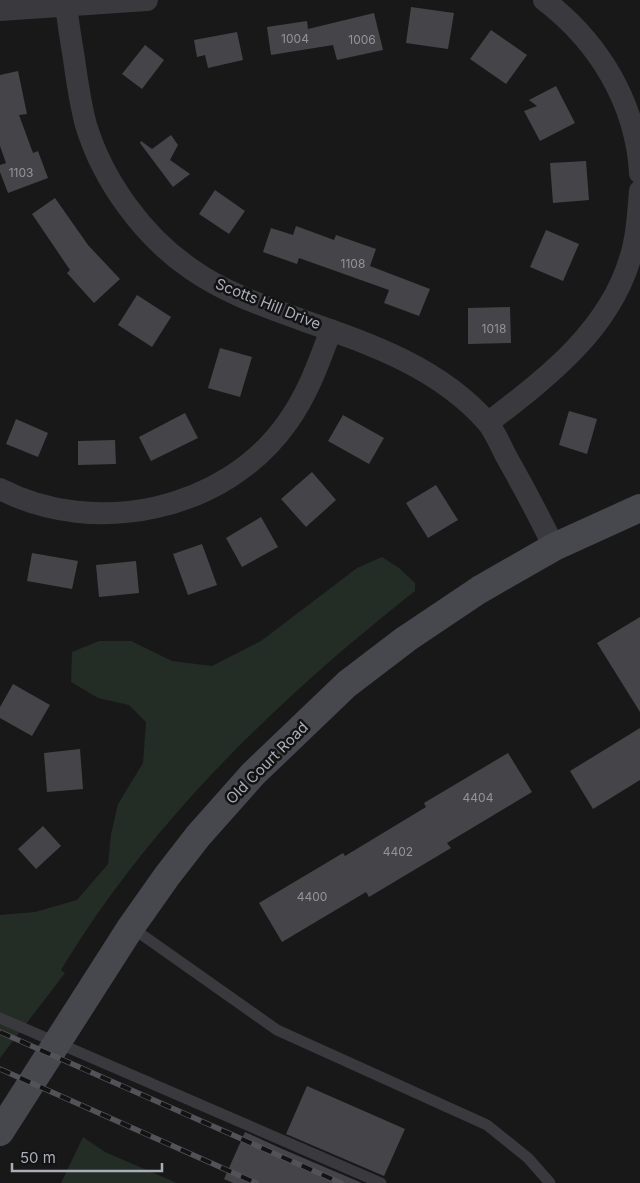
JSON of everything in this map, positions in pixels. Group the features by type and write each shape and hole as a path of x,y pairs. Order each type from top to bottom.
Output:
{"main road":[{"name":"Old Court Road","path":"0,1132 131,927 198,836 253,774 347,684 406,639 479,590 554,547 640,508"}],"street":[{"path":"0,10 66,2 147,0"},
{"path":"544,0 564,16 588,41 609,70 634,111 640,173"},
{"name":"Scotts Hill Drive","path":"66,2 79,94 86,124 97,154 111,182 133,212 171,253 210,281 245,298 410,363 462,399 488,423 540,516 554,547"},
{"path":"488,423 533,388 568,357 595,327 615,298 630,258 638,222 640,191"},
{"path":"0,489 36,504 67,511 84,512 133,511 191,498 221,482 246,464 269,444 287,423 307,390 330,330"}],"lane":[{"path":"131,927 278,1030 487,1126 528,1158 550,1183"},
{"path":"0,1018 381,1183"}],"shaded area":[{"path":"382,557 399,568 415,583 415,591 315,674 221,765 177,813 135,863 96,915 61,970 65,973 0,1058 0,915 35,912 77,900 108,864 111,834 118,804 143,763 146,722 129,705 98,698 71,682 72,652 99,641 131,641 172,661 212,666 261,641 357,568"},
{"path":"83,1137 105,1152 177,1183 61,1183"}],"building":[{"path":"411,7 454,13 448,49 406,43"},
{"path":"374,13 383,50 337,60 333,45 271,55 267,27 307,21 308,29"},
{"path":"491,30 527,55 506,84 470,59"},
{"path":"237,32 243,60 208,68 205,55 197,57 194,40"},
{"path":"145,45 164,60 142,89 122,74"},
{"path":"18,71 27,114 19,115 33,153 38,151 48,178 8,193 0,172 0,165 6,163 0,146 0,75"},
{"path":"556,86 575,123 540,141 524,111 537,106 529,100"},
{"path":"171,135 178,145 170,160 190,174 173,187 140,143 141,141 152,149"},
{"path":"586,161 589,200 553,203 550,163"},
{"path":"215,190 245,211 229,234 199,214"},
{"path":"55,198 88,245 120,279 94,303 67,273 70,270 32,214"},
{"path":"296,226 334,240 336,235 376,249 370,266 430,289 419,316 384,303 389,290 299,258 297,264 263,252 271,228 293,235"},
{"path":"546,230 579,244 563,281 530,267"},
{"path":"137,295 171,317 152,347 118,325"},
{"path":"510,307 511,343 468,344 468,308"},
{"path":"220,348 252,357 240,397 208,388"},
{"path":"569,411 597,419 587,454 559,445"},
{"path":"185,413 198,438 151,461 139,437"},
{"path":"343,415 384,438 369,464 328,441"},
{"path":"16,419 48,433 38,457 6,444"},
{"path":"115,440 116,464 78,465 78,441"},
{"path":"312,472 336,500 306,527 281,499"},
{"path":"436,485 458,520 428,538 406,503"},
{"path":"261,517 278,547 242,567 226,538"},
{"path":"202,544 217,585 188,595 173,554"},
{"path":"32,553 78,561 72,589 27,581"},
{"path":"136,561 139,593 99,597 96,565"},
{"path":"640,617 640,712 597,643"},
{"path":"13,684 50,705 32,736 0,718 0,707"},
{"path":"640,728 640,780 593,809 570,771"},
{"path":"80,749 83,789 47,792 44,753"},
{"path":"508,753 532,792 447,843 451,848 369,897 366,892 282,942 259,903 343,853 345,856 426,807 424,803"},
{"path":"43,826 61,846 36,869 18,849"},
{"path":"307,1086 405,1129 384,1176 286,1134"},
{"path":"245,1132 362,1183 233,1183 224,1179"}],"railway":[{"path":"0,1032 341,1183"},
{"path":"0,1069 256,1183"}]}
